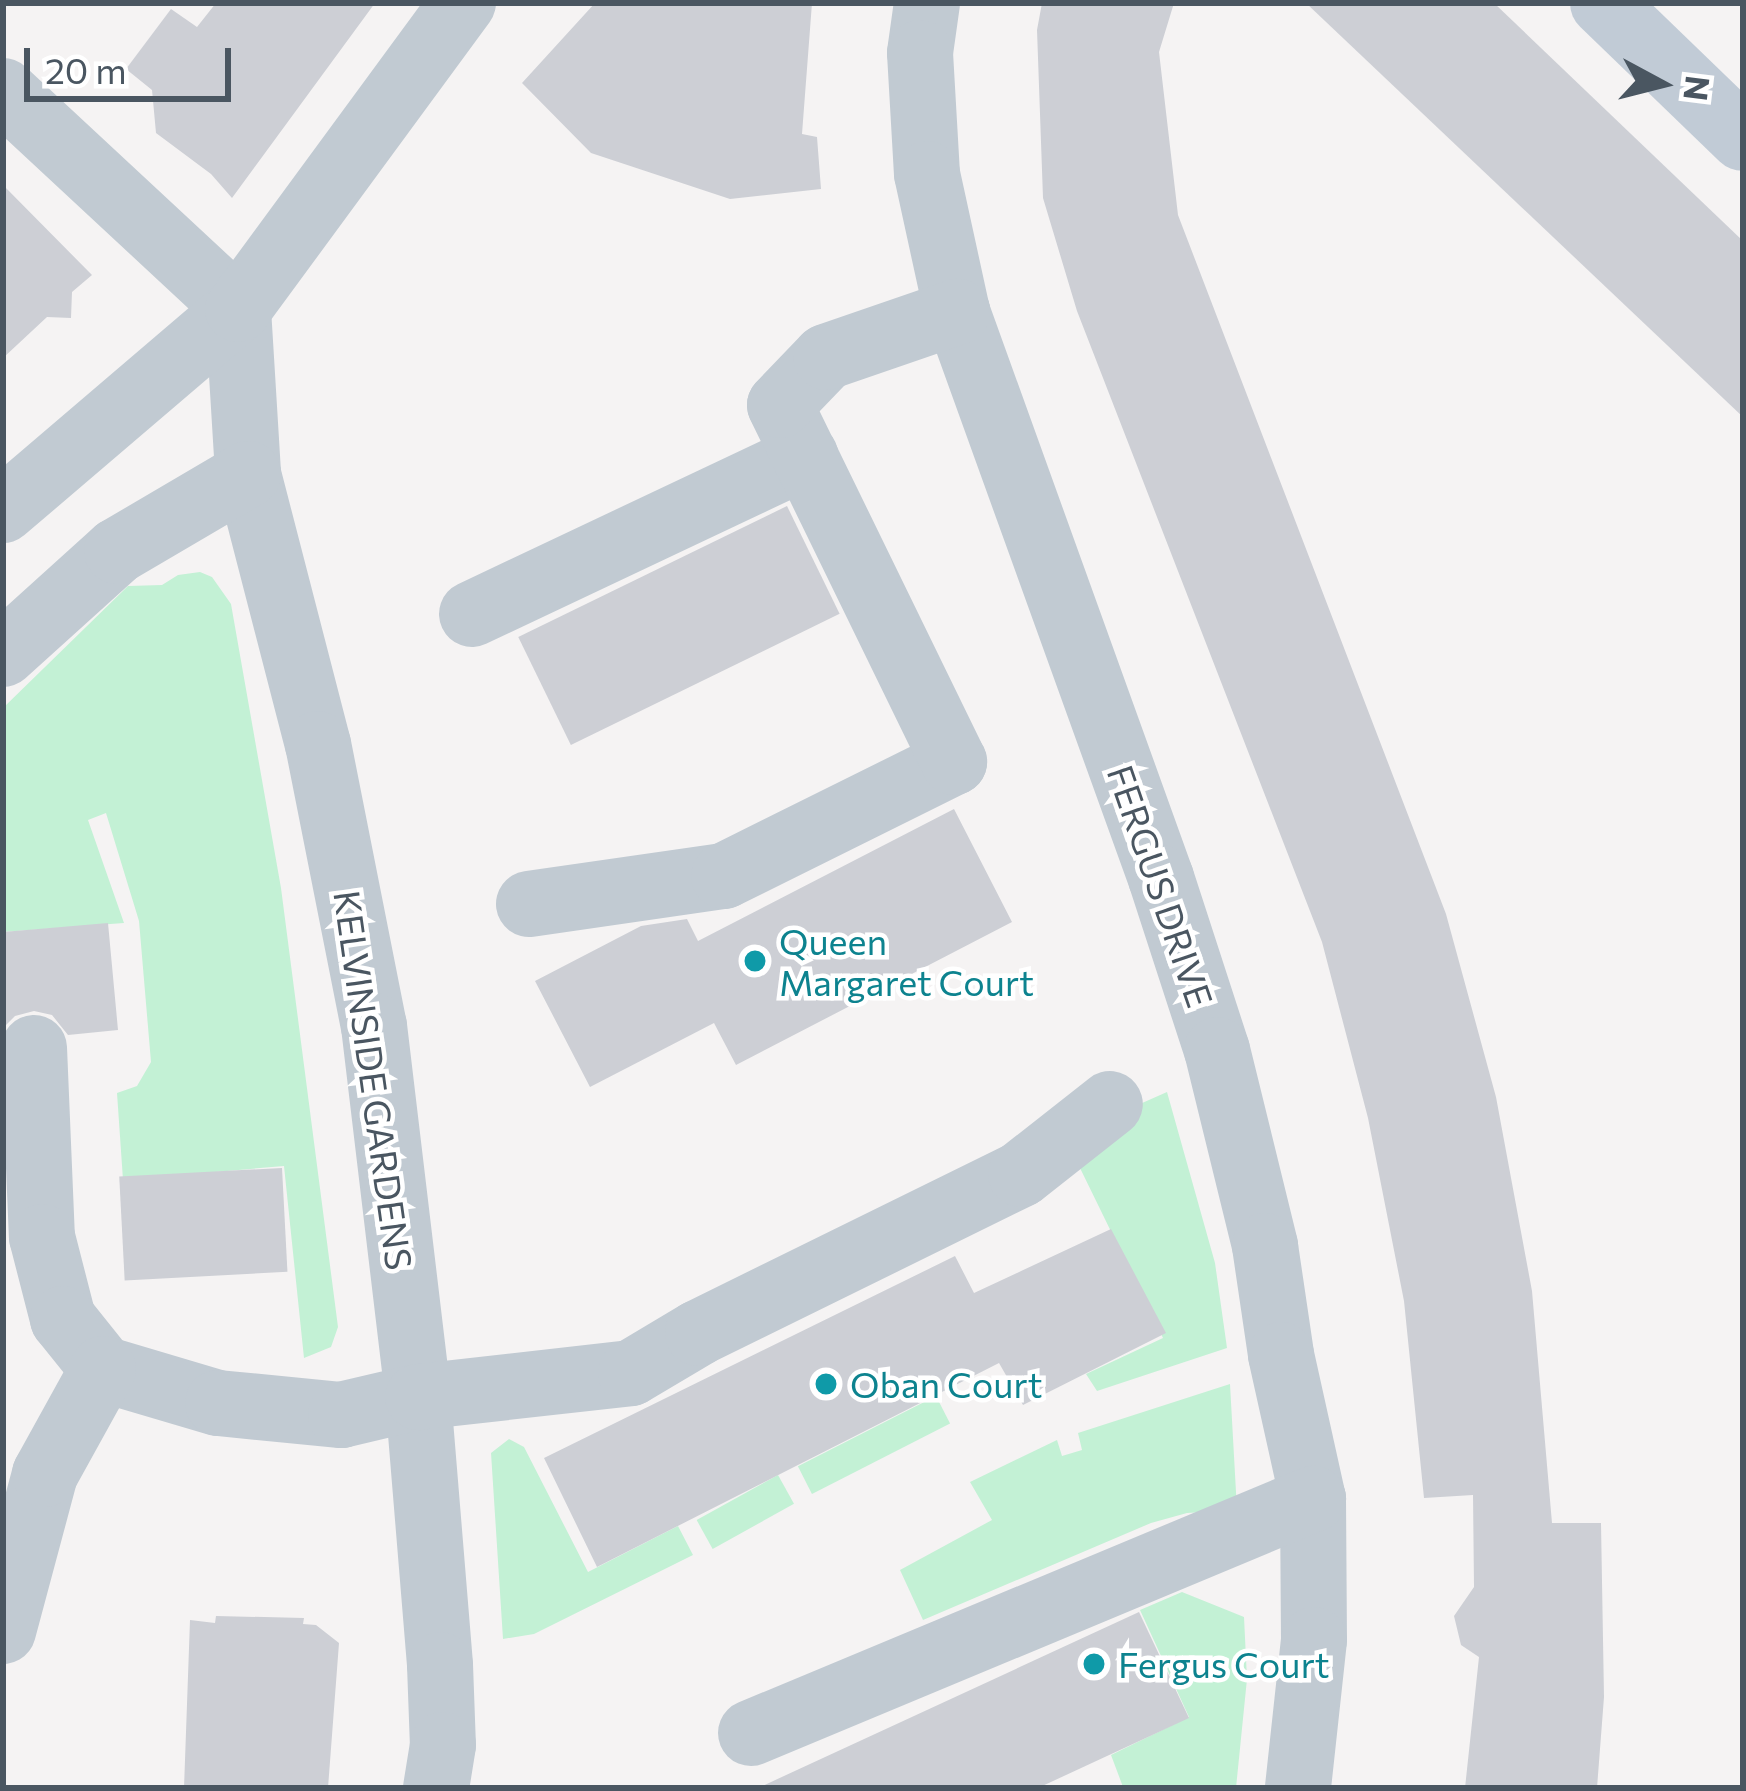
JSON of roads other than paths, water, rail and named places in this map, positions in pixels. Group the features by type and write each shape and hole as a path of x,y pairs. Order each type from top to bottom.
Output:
{"main road":[{"path":"1603,3 1743,138"}],"street":[{"path":"3,511 238,308 463,3"},
{"name":"FERGUS DRIVE","path":"927,3 920,53 927,174 958,312 1161,878 1217,1051 1265,1246 1281,1355 1313,1499 1314,1640 1298,1788"},
{"path":"3,91 238,308"},
{"name":"KELVINSIDE GARDENS","path":"238,308 248,474 318,744 374,1026 418,1397 440,1665 443,1744 436,1788"},
{"path":"529,904 724,877 954,762 780,405 826,357 958,312"},
{"path":"472,614 806,456"},
{"path":"3,654 117,551 248,474"},
{"path":"34,1048 42,1238 63,1319 103,1369 218,1403 341,1414 418,1397 631,1373 698,1333 1021,1174 1110,1104"},
{"path":"3,1631 45,1474 103,1369"},
{"path":"752,1733 1313,1499"}],"place":[{"name":"Queen Margaret Court","path":"755,961"},
{"name":"Oban Court","path":"826,1384"},
{"name":"Fergus Court","path":"1094,1664"}]}
